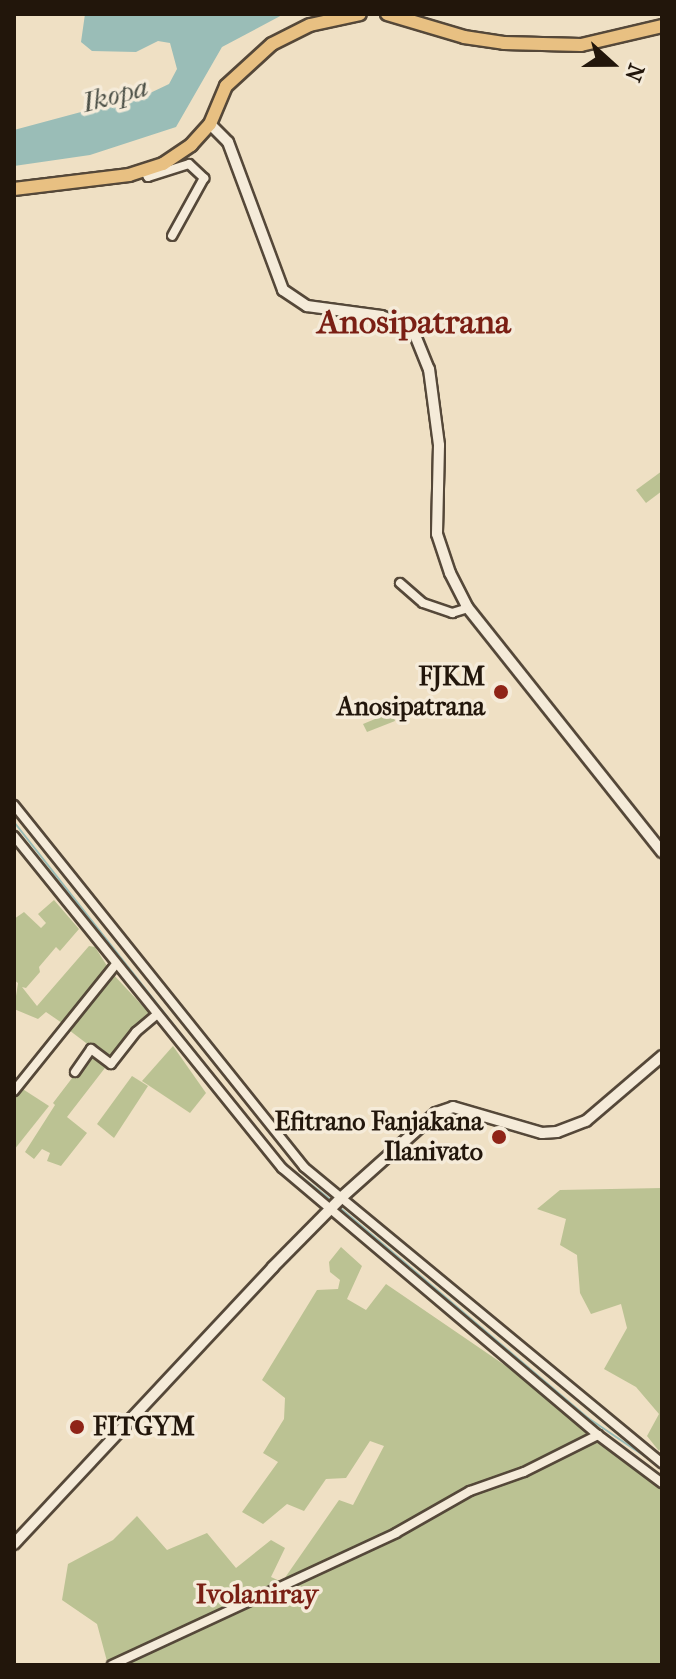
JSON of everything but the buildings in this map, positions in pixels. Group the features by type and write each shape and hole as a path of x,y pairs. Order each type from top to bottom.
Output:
{"main road":[{"path":"14,189 129,175 163,164 191,145 210,124 226,86 272,44 310,25 360,14"},
{"path":"387,14 464,37 504,43 581,45 662,26"}],"street":[{"path":"210,124 228,142 283,290 307,306 381,316 401,324 415,335 429,369 439,445 437,534 450,573 468,608 662,852"},
{"path":"144,170 148,177 189,164 204,178 172,236"},
{"path":"400,583 423,603 452,613 468,608"},
{"path":"14,805 304,1167 662,1463"},
{"path":"14,836 282,1168 598,1435 662,1483"},
{"path":"14,1091 116,964"},
{"path":"75,1072 91,1049 111,1064 136,1032 156,1015"},
{"path":"14,1544 330,1209 436,1113 453,1107 542,1133 557,1132 586,1121 662,1056"},
{"path":"112,1665 396,1533 470,1491 524,1472 598,1435"}],"green space":[{"path":"662,471 662,491 646,503 636,490"},
{"path":"392,712 395,721 367,732 363,724"},
{"path":"54,900 79,929 60,951 56,947 39,967 40,972 26,988 22,987 37,1006 89,946 95,947 109,969 62,1023 46,1012 38,1019 14,1009 18,983 14,980 14,919 24,912 41,928 46,923 38,914"},
{"path":"111,972 152,1016 137,1025 111,1062 65,1027"},
{"path":"173,1046 206,1093 190,1113 142,1081"},
{"path":"92,1052 108,1064 67,1117 87,1133 61,1166 47,1161 50,1153 42,1149 34,1159 25,1152 55,1105 53,1103"},
{"path":"132,1076 148,1086 114,1138 97,1124"},
{"path":"18,1086 49,1106 14,1150 14,1091"},
{"path":"662,1188 662,1446 659,1451 647,1436 659,1414 636,1387 604,1369 627,1328 621,1304 591,1314 580,1293 577,1255 560,1245 566,1219 537,1209 560,1190"},
{"path":"341,1247 362,1266 347,1299 366,1310 386,1284 531,1383 662,1486 662,1665 108,1665 97,1624 62,1600 68,1564 113,1540 137,1516 167,1550 207,1533 236,1568 271,1540 285,1548 271,1577 282,1582 339,1500 353,1505 384,1446 370,1441 346,1478 326,1479 304,1511 287,1504 263,1524 242,1512 278,1462 263,1453 284,1419 285,1398 262,1380 317,1290 338,1289 340,1280 330,1272 329,1262"}],"water":[{"path":"85,14 284,14 222,47 176,127 90,155 14,166 14,130 148,94 169,84 177,69 170,43 158,41 136,52 92,51 81,42"}],"waterway":[{"path":"14,822 253,1126"},
{"path":"265,1140 285,1164 331,1200"},
{"path":"339,1207 588,1418 662,1468"}],"place":[{"name":"FJKM Anosipatrana","path":"501,692"},
{"name":"Efitrano Fanjakana Ilanivato","path":"499,1137"},
{"name":"FITGYM","path":"77,1427"}],"district":[{"name":"Anosipatrana","path":"414,323"},
{"name":"Ivolaniray","path":"257,1594"}],"water label":[{"name":"Ikopa","path":"115,95"}]}
